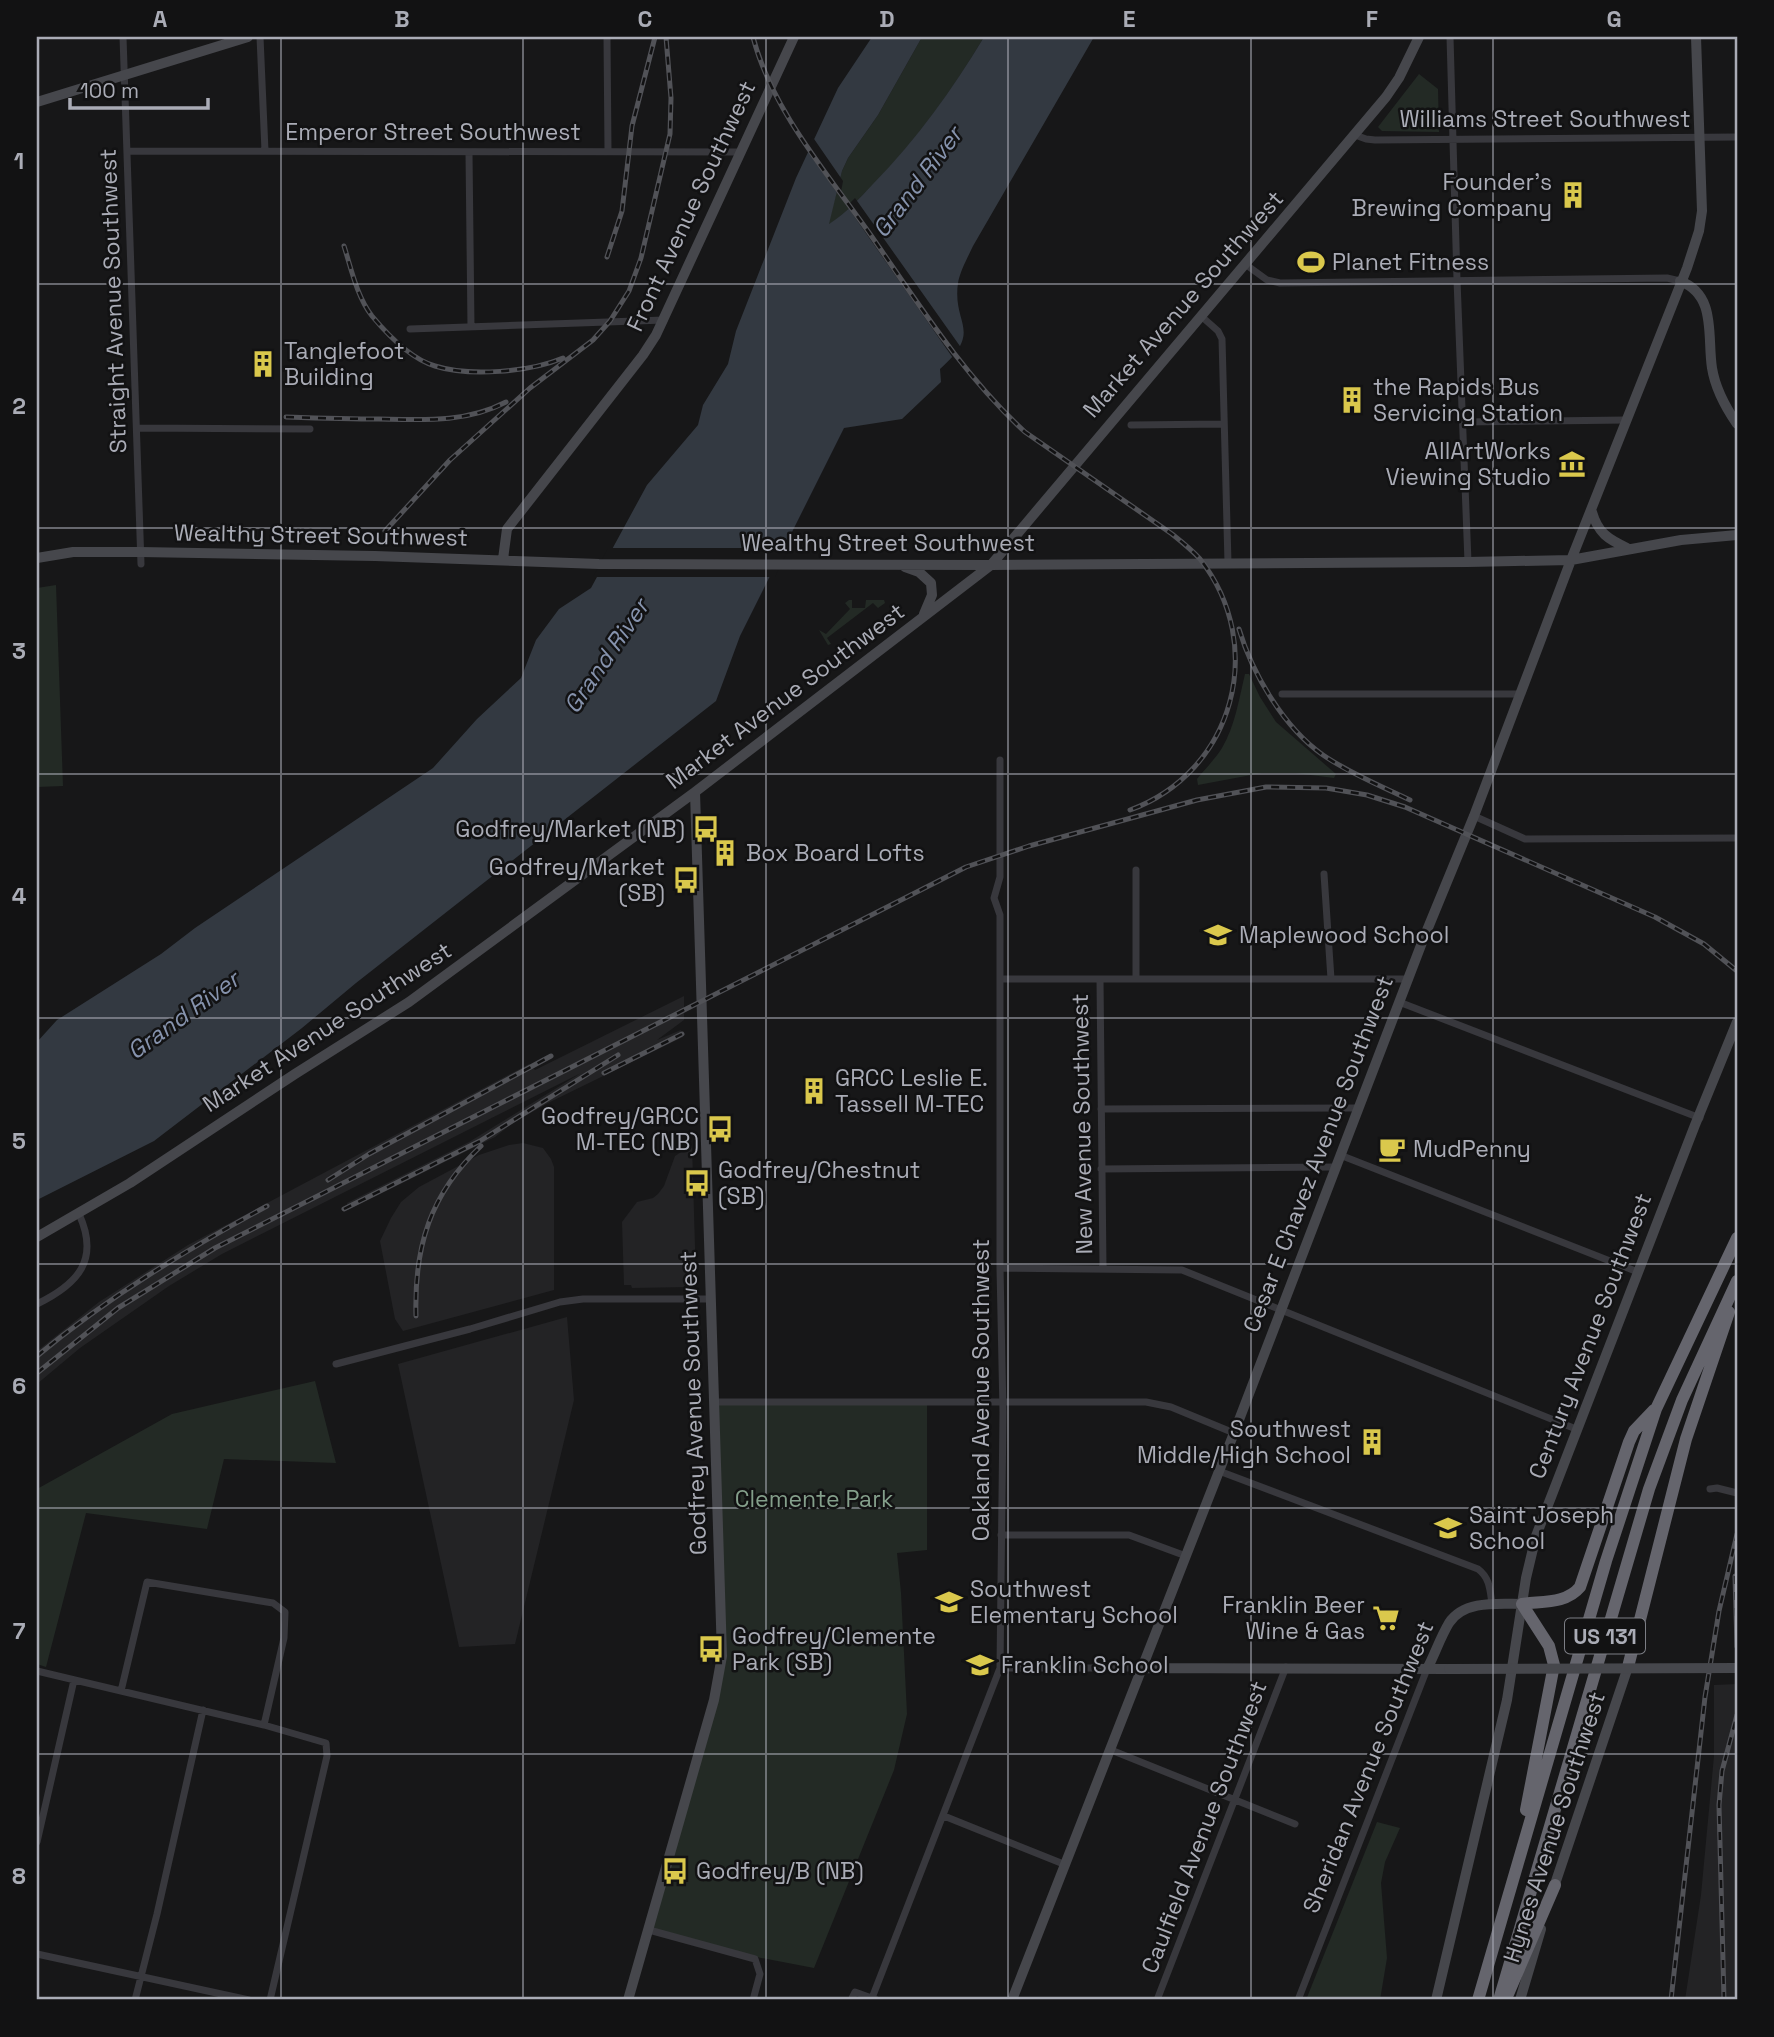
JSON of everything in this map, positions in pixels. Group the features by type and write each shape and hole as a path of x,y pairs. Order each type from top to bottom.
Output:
{"highway":[{"name":"US 131","path":"1478,2000 1606,1562 1656,1409 1737,1238"},
{"name":"US 131","path":"1499,2000 1649,1489 1682,1401 1737,1283"},
{"path":"1628,1667 1694,1413 1737,1283"},
{"path":"1513,1883 1554,1673 1552,1651 1522,1604 1568,1597 1580,1587 1629,1442 1634,1431 1656,1409"},
{"path":"1505,2000 1555,1885"}],"main road":[{"path":"37,102 248,37"},
{"name":"Front Avenue Southwest","path":"503,559 507,529 643,355 664,320 794,37"},
{"name":"Market Avenue Southwest","path":"37,1237 79,1214 409,1002 695,792 991,565 1355,135 1393,88 1419,37"},
{"name":"Cesar E Chavez Avenue Southwest","path":"1012,2000 1687,268 1701,222 1696,37"},
{"path":"1681,281 1691,285 1703,298 1707,308 1713,371 1718,390 1737,424"},
{"path":"1592,512 1607,539 1628,548"},
{"name":"Wealthy Street Southwest","path":"37,558 73,552 141,558 503,559 599,564 991,565 1571,561 1628,548 1737,535"},
{"path":"895,564 919,572 931,583 932,595 923,617"},
{"name":"Godfrey Avenue Southwest","path":"628,2000 721,1667 716,1402 695,792"},
{"name":"Century Avenue Southwest","path":"1436,2000 1507,1700 1536,1536 1737,1022"},
{"name":"Sheridan Avenue Southwest","path":"1427,1669 1451,1620 1467,1609 1492,1604 1522,1604"},
{"name":"Hynes Avenue Southwest","path":"1520,2000 1555,1885 1628,1667"},
{"path":"1142,1668 1737,1668"}],"street":[{"name":"Straight Avenue Southwest","path":"123,37 141,558"},
{"path":"260,37 265,151"},
{"path":"607,37 608,151"},
{"path":"1450,37 1468,562"},
{"name":"Williams Street Southwest","path":"1355,135 1367,140 1737,137"},
{"name":"Emperor Street Southwest","path":"127,151 739,152"},
{"path":"469,153 471,327"},
{"path":"1245,264 1267,280 1279,283 1667,278 1681,281"},
{"path":"1201,316 1218,331 1222,339 1228,563"},
{"path":"410,329 664,320"},
{"path":"1463,422 1626,420"},
{"path":"1131,425 1223,424"},
{"path":"137,428 310,429"},
{"path":"1282,694 1521,694"},
{"name":"Oakland Avenue Southwest","path":"874,1999 1000,1668 1003,1402 1000,1268 1000,915 994,898 1000,877 1000,760"},
{"path":"1474,816 1525,839 1737,838"},
{"path":"1136,870 1136,979"},
{"path":"1324,874 1331,979"},
{"path":"1000,979 1408,979"},
{"name":"New Avenue Southwest","path":"1100,979 1102,1268"},
{"path":"1399,1002 1700,1118"},
{"path":"1101,1110 1358,1108"},
{"path":"1340,1155 1638,1272"},
{"path":"1101,1169 1336,1167"},
{"path":"37,1304 67,1287 84,1264 88,1240 79,1214"},
{"path":"1000,1268 1182,1270 1576,1429"},
{"path":"337,1364 560,1302 583,1299 711,1298"},
{"path":"716,1402 1146,1402 1171,1407 1234,1433"},
{"path":"1219,1471 1478,1569 1485,1574 1488,1581 1492,1604"},
{"path":"1710,1489 1725,1489 1737,1493"},
{"path":"1001,1535 1129,1535 1186,1556"},
{"path":"121,1691 147,1582 273,1603 285,1612 284,1639 264,1725"},
{"name":"Caulfield Avenue Southwest","path":"1157,2000 1286,1667"},
{"path":"1000,1668 1142,1668"},
{"name":"Sheridan Avenue Southwest","path":"1298,2000 1427,1669"},
{"path":"37,1671 264,1725 326,1743 327,1756 270,2000"},
{"path":"37,1842 74,1680"},
{"path":"135,2000 158,1914 202,1710"},
{"path":"1111,1750 1295,1824"},
{"path":"944,1816 1066,1865"},
{"path":"649,1930 751,1956 760,1968 753,2000"},
{"path":"37,1954 249,2000"},
{"path":"851,2000 855,1992 874,1999"}],"shaded area":[{"path":"684,996 684,1020 657,1040 681,1030 683,1037 548,1103 495,1137 348,1210 347,1203 469,1142 581,1073 222,1254 169,1286 80,1348 37,1384 37,1351 99,1302 188,1245 529,1064 535,1070"},
{"path":"523,1143 543,1148 554,1167 554,1290 403,1331 395,1319 380,1241 401,1202 419,1187 479,1155"},
{"path":"692,1145 696,1281 689,1287 632,1288 631,1285 624,1285 622,1222 637,1202 658,1194 664,1186 675,1156"},
{"path":"567,1317 574,1400 515,1644 459,1647 398,1364"},
{"path":"1737,1684 1737,2000 1685,2000 1701,1895 1714,1756 1714,1685"}],"green space":[{"path":"922,37 984,37 919,133 873,185 828,225 848,158 878,115"},
{"path":"1419,74 1438,89 1439,132 1382,131 1378,127"},
{"path":"56,585 63,786 37,787 37,588"},
{"path":"852,600 852,608 865,608 866,600 884,600 885,603 878,608 873,603 827,638 831,644 828,645 819,630 826,634 850,609 845,603"},
{"path":"1245,674 1249,674 1276,722 1336,774 1334,778 1295,773 1262,773 1198,785 1197,779 1219,752 1230,731"},
{"path":"315,1381 336,1463 224,1459 207,1529 86,1513 46,1667 37,1664 37,1489 172,1414"},
{"name":"Clemente Park","path":"716,1402 927,1402 927,1550 897,1553 907,1714 894,1770 814,1968 751,1956 649,1930 720,1677"},
{"path":"1377,1822 1400,1828 1385,1862 1381,1883 1387,1958 1380,2000 1306,2000"}],"water":[{"name":"Grand River","path":"872,37 922,37 878,115 848,158 842,171 829,224 857,200 919,132 984,37 1094,37 964,264 957,297 963,336 961,345 940,369 941,382 902,419 844,428 740,636 716,701 302,1028 154,1141 37,1200 37,1042 57,1020 161,954 195,928 433,768 477,719 521,678 536,640 559,609 591,588 647,485 698,425 703,405 728,364 736,331 796,178 838,88"}],"pier":[{"path":"812,136 843,181 840,197 806,149"},
{"path":"855,198 962,349 955,361 847,206"},
{"path":"608,548 789,548 775,577 593,577"}],"railway":[{"path":"607,257 622,211 632,126 655,37"},
{"path":"385,531 450,460 530,388 593,340 610,321 629,291 641,258 670,134 671,98 666,37"},
{"path":"753,37 773,90 803,140 942,338 981,387 1025,432 1187,546 1200,559 1221,593 1232,630 1235,667 1230,703 1216,737 1194,767 1166,792 1130,810"},
{"path":"344,246 358,291 372,316 400,345 426,363 449,369 482,372 517,370 563,358"},
{"path":"286,417 444,419 475,414 506,402"},
{"path":"1239,629 1261,681 1295,730 1309,744 1343,768 1410,800"},
{"path":"37,1373 118,1308 215,1248 966,867 1029,846 1197,800 1266,787 1326,788 1367,795 1405,807 1655,917 1704,944 1737,971"},
{"path":"604,1073 682,1034"},
{"path":"344,1209 480,1141 618,1055"},
{"path":"328,1180 369,1154 551,1056"},
{"path":"416,1316 418,1267 429,1223 449,1183 481,1146"},
{"path":"37,1356 148,1275 267,1206"},
{"path":"1671,2000 1705,1697 1719,1611 1737,1534"},
{"path":"1735,1576 1737,1647"},
{"path":"1724,2000 1719,1805 1722,1771 1737,1715"}],"place":[{"name":"Founder's Brewing Company","path":"1573,195"},
{"name":"Planet Fitness","path":"1311,262"},
{"name":"Tanglefoot Building","path":"263,364"},
{"name":"the Rapids Bus Servicing Station","path":"1352,400"},
{"name":"AllArtWorks Viewing Studio","path":"1572,464"},
{"name":"Godfrey/Market (NB)","path":"706,829"},
{"name":"Box Board Lofts","path":"725,853"},
{"name":"Godfrey/Market (SB)","path":"686,880"},
{"name":"Maplewood School","path":"1218,935"},
{"name":"GRCC Leslie E. Tassell M-TEC","path":"814,1091"},
{"name":"Godfrey/GRCC M-TEC (NB)","path":"720,1129"},
{"name":"MudPenny","path":"1392,1149"},
{"name":"Godfrey/Chestnut (SB)","path":"697,1183"},
{"name":"Southwest Middle/High School","path":"1372,1442"},
{"name":"Saint Joseph School","path":"1448,1528"},
{"name":"Southwest Elementary School","path":"949,1602"},
{"name":"Franklin Beer Wine & Gas","path":"1386,1618"},
{"name":"Godfrey/Clemente Park (SB)","path":"711,1649"},
{"name":"Franklin School","path":"980,1665"},
{"name":"Godfrey/B (NB)","path":"675,1871"}]}
